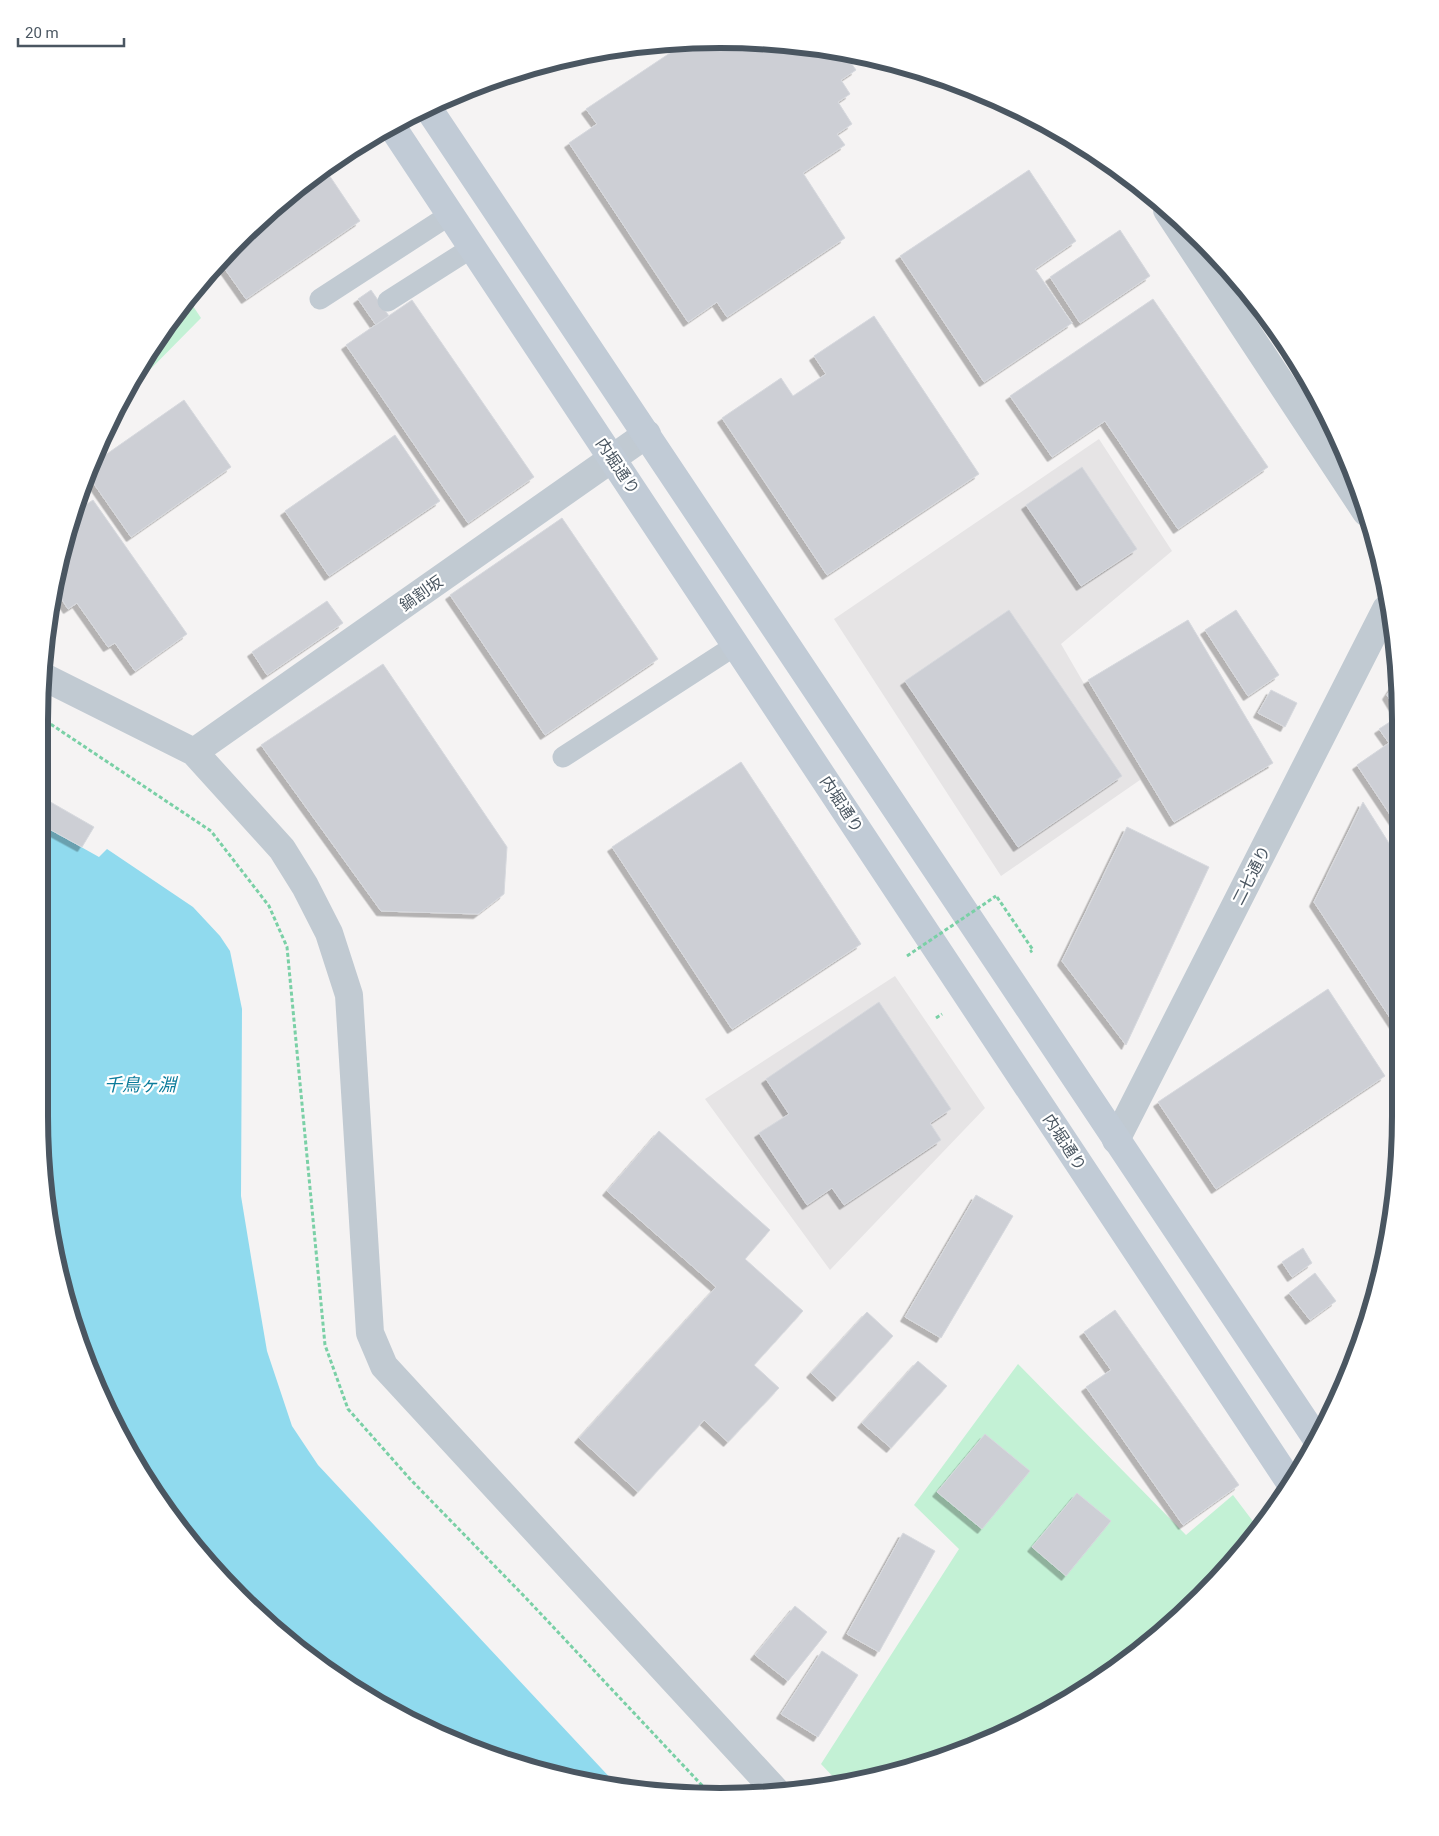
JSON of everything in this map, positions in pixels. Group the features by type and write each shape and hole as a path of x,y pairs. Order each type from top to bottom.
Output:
{"main road":[{"path":"431,113 1312,1432"},
{"name":"内堀通り","path":"395,132 1286,1477"}],"street":[{"path":"1183,233 1325,433 1340,461"},
{"name":"鍋割坂","path":"194,752 647,434"},
{"name":"二七通り","path":"1116,1140 1383,615"},
{"path":"49,679 194,752 282,849 305,886 329,933 348,995 370,1333 384,1366 772,1786"}],"lane":[{"path":"320,299 451,214"},
{"path":"388,301 473,247"},
{"path":"562,757 595,738 736,645"}],"path":[{"path":"907,956 996,896 1033,950"}],"shaded area":[{"path":"1099,439 1172,551 1061,644 1140,780 1001,876 834,619"},
{"path":"895,976 985,1108 830,1270 705,1099"}],"green space":[{"path":"191,304 201,318 140,380"},
{"path":"1018,1364 1186,1535 1233,1495 1255,1524 1225,1560 1163,1622 1129,1650 1056,1698 1017,1719 936,1753 893,1766 835,1779 821,1764 959,1549 914,1505"}],"water":[{"name":"千鳥ヶ淵","path":"48,828 99,857 107,849 193,907 220,936 230,951 242,1009 241,1196 267,1351 292,1426 318,1465 612,1780 546,1766 503,1753 462,1737 422,1719 346,1675 310,1650 276,1622 214,1560 186,1526 138,1452 117,1414 83,1333 60,1248 53,1204 48,1116"}],"building":[{"path":"676,49 763,49 849,60 856,70 841,80 850,94 838,102 852,124 837,134 845,145 803,173 845,238 727,317 717,302 688,322 569,143 597,124 586,109"},
{"path":"1029,170 1076,241 1035,269 1072,323 984,382 900,256"},
{"path":"328,173 360,221 246,299 223,266 276,214"},
{"path":"1120,230 1150,276 1080,323 1050,277"},
{"path":"371,290 389,316 376,325 358,299"},
{"path":"1153,299 1268,467 1178,529 1105,421 1052,457 1010,396"},
{"path":"412,300 534,477 468,523 346,345"},
{"path":"874,316 979,474 827,575 722,418 781,378 793,396 826,374 814,356"},
{"path":"184,400 231,467 131,537 92,481 101,458"},
{"path":"395,435 440,501 329,576 285,511"},
{"path":"1082,467 1137,549 1081,586 1026,505"},
{"path":"93,500 187,634 135,671 115,643 108,647 77,603 68,609 59,595 70,546 82,508"},
{"path":"562,518 658,659 545,735 450,595"},
{"path":"327,601 343,623 267,675 252,652"},
{"path":"1009,610 1122,776 1018,847 905,681"},
{"path":"1236,610 1279,675 1248,696 1205,630"},
{"path":"1188,620 1273,763 1174,822 1088,680"},
{"path":"383,664 507,847 504,894 478,914 381,911 261,745"},
{"path":"1271,690 1297,703 1285,727 1258,713"},
{"path":"1391,690 1391,702 1387,695"},
{"path":"1392,721 1392,818 1357,765 1389,743 1379,729"},
{"path":"741,762 861,944 732,1029 612,847"},
{"path":"48,801 94,827 82,847 48,828"},
{"path":"1363,802 1392,848 1392,1021 1314,902"},
{"path":"1127,827 1209,867 1126,1045 1062,961"},
{"path":"1328,989 1385,1076 1216,1189 1158,1102"},
{"path":"879,1002 951,1109 930,1123 941,1140 844,1205 832,1188 807,1205 759,1133 789,1114 766,1079"},
{"path":"659,1131 770,1230 745,1259 803,1311 754,1365 779,1388 728,1442 704,1420 638,1492 579,1438 716,1287 607,1191"},
{"path":"976,1195 1013,1216 941,1338 905,1317"},
{"path":"1303,1248 1312,1263 1292,1277 1282,1262"},
{"path":"1315,1273 1336,1301 1310,1320 1289,1293"},
{"path":"1115,1310 1239,1485 1183,1525 1086,1387 1111,1370 1084,1332"},
{"path":"867,1312 893,1336 837,1397 811,1373"},
{"path":"918,1361 947,1386 891,1448 862,1423"},
{"path":"985,1434 1030,1471 982,1529 937,1492"},
{"path":"1077,1493 1111,1521 1066,1576 1032,1547"},
{"path":"903,1533 935,1551 879,1652 847,1634"},
{"path":"795,1606 827,1632 788,1681 755,1655"},
{"path":"822,1651 858,1675 818,1737 781,1714"}]}
